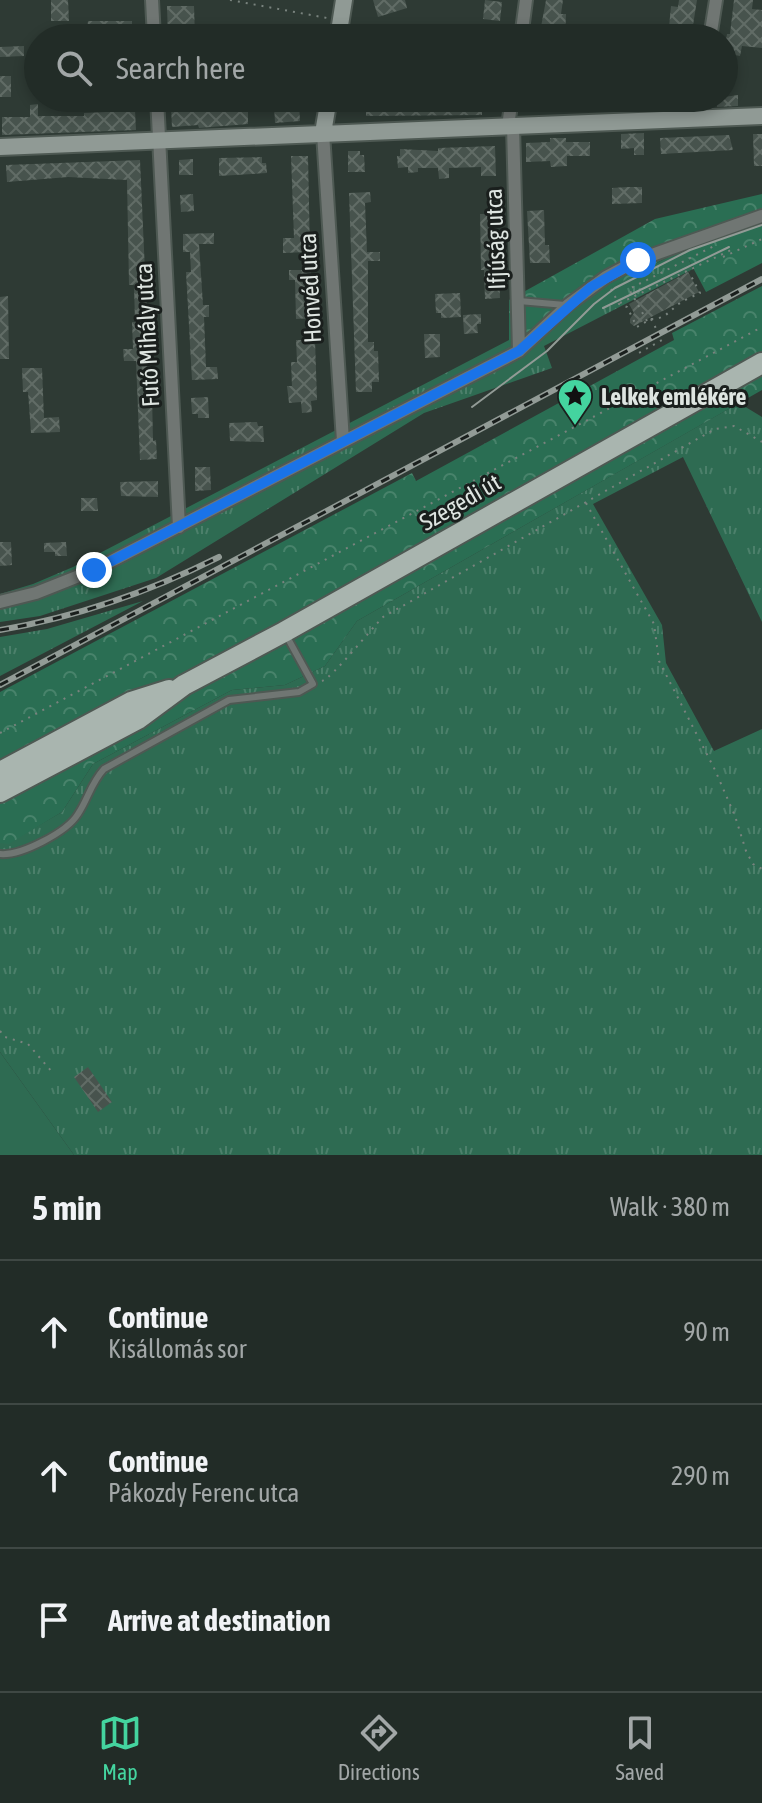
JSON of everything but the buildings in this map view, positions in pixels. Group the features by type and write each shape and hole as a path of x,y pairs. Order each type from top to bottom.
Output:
{"main road":[{"name":"Szegedi út","path":"0,792 138,719 184,685 762,363"},
{"name":"Szegedi út","path":"0,772 131,702 184,685"}],"street":[{"path":"152,0 153,24"},
{"path":"340,24 344,0"},
{"path":"523,24 526,0"},
{"path":"712,24 716,0"},
{"name":"Futó Mihály utca","path":"158,112 179,527"},
{"path":"323,133 327,112"},
{"name":"Ifjúság utca","path":"511,112 519,351"},
{"path":"697,118 698,112"},
{"path":"0,147 762,116"},
{"name":"Honvéd utca","path":"323,133 343,441"},
{"path":"0,602 36,593 94,570 519,351 568,305 606,277 638,260 762,216"}],"lane":[{"path":"519,301 568,305"},
{"path":"0,854 23,850 60,831 78,814 95,779 104,769 229,700 299,692 313,684 284,632"}],"path":[{"path":"230,0 320,24"},
{"path":"619,304 731,250 762,239"},
{"path":"647,323 629,289 712,247"},
{"path":"723,257 731,250"},
{"path":"606,277 619,304 627,307 637,327 670,313 674,307 700,293 688,271"},
{"path":"637,354 662,340 653,324 647,323"},
{"path":"0,733 762,327"},
{"path":"313,684 330,678 352,649 383,617 715,429 734,426 762,442"},
{"path":"585,502 654,624 659,661 715,770 746,851 753,864 762,869"},
{"path":"0,1031 5,1037 28,1044 53,1073"}],"green space":[{"path":"762,194 762,263 706,292 683,249 509,342 509,300 655,219"},
{"path":"684,249 693,269 544,346 552,368 424,413 156,578 40,616 0,622 0,594 73,567"},
{"path":"762,286 762,390 357,621 325,666 285,685 232,690 93,764 62,812 9,844 0,843 0,692 412,473 416,481 674,340 672,333"},
{"path":"739,403 762,417 762,622 683,457 593,504 662,625 666,663 714,751 762,729 762,1155 74,1155 0,1052 0,843 9,843 62,812 93,764 232,690 285,685 325,666 357,621"},
{"path":"143,601 0,676 0,637 47,629"},
{"path":"0,1052 74,1155 0,1155"}],"tram line":[{"path":"472,407 547,351 594,304 615,288 690,250 762,225"},
{"path":"603,308 729,247"}],"railway":[{"path":"0,685 762,279"},
{"path":"0,630 112,602 219,557"}],"place":[{"name":"Lelkek emlékére","path":"575,427"}],"route":[{"path":"94,570 519,351 591,287 638,260"}]}
